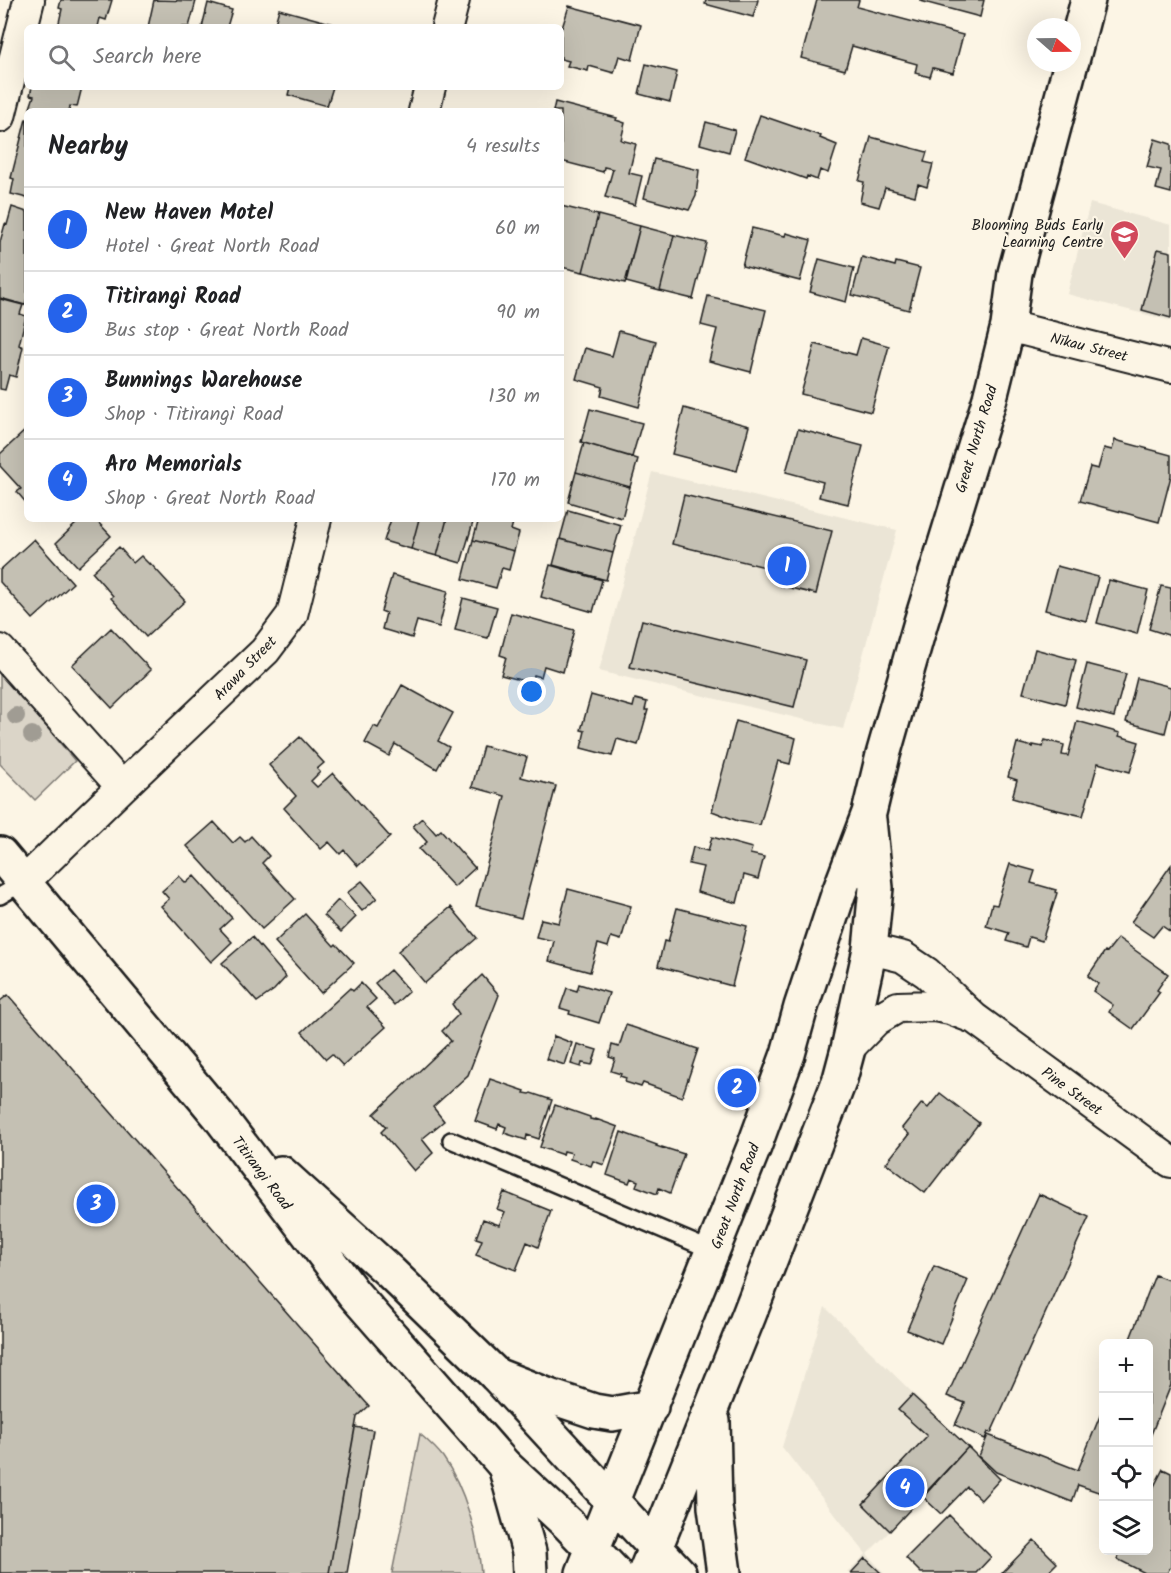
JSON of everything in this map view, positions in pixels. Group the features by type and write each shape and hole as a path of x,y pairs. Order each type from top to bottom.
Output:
{"main road":[{"name":"Great North Road","path":"1081,27 1088,0"},
{"name":"Great North Road","path":"597,1566 612,1501 754,1147 788,1054 838,895 869,813 921,622 990,398 1008,326 1015,273 1069,72"},
{"name":"Great North Road","path":"650,1560 713,1407 840,1079 870,949 876,888 869,813"},
{"name":"Titirangi Road","path":"0,854 12,889 219,1116 354,1294 505,1466 568,1524 597,1566"},
{"path":"801,1007 845,955 857,950 870,949"},
{"name":"Titirangi Road","path":"219,1116 390,1272 496,1375 612,1501 650,1560 679,1573"},
{"path":"496,1375 594,1411 612,1414 651,1407"},
{"path":"713,1407 715,1508 724,1573"},
{"path":"505,1466 529,1552 530,1573"}],"street":[{"path":"0,117 29,0"},
{"path":"448,24 454,0"},
{"path":"425,108 429,90"},
{"name":"Nīkau Street","path":"1008,326 1171,368"},
{"name":"Arawa Street","path":"12,889 265,651 292,615 315,522"},
{"path":"0,650 122,787"},
{"name":"Pine Street","path":"870,949 903,957 919,967 974,1018 1171,1162"},
{"name":"Pine Street","path":"848,1049 876,1020 898,1007 934,1006 974,1018"}],"lane":[{"path":"451,1140 714,1251"}],"shaded area":[{"name":"Blooming Buds Early Learning Centre","path":"1090,203 1171,225 1171,321 1067,294"},
{"path":"652,472 897,530 843,729 599,671"},
{"path":"0,671 75,761 35,800 0,764"},
{"path":"825,1307 968,1447 867,1554 884,1573 847,1573 866,1554 782,1447"},
{"path":"420,1434 443,1457 458,1483 473,1528 481,1573 392,1573"}],"building":[{"path":"61,0 112,0 106,20 100,18 99,24 59,24 62,9 59,8"},
{"path":"154,0 196,1 190,24 149,24"},
{"path":"706,0 758,0 753,17 705,4"},
{"path":"817,0 859,0 857,7 963,35 953,73 933,68 930,77 915,73 917,64 852,46 845,70 801,58"},
{"path":"920,0 984,0 980,17"},
{"path":"208,3 232,10 228,24 203,24"},
{"path":"569,6 641,25 632,60 619,56 614,73 589,66 588,71 567,66 569,61 564,60 563,24"},
{"path":"279,9 334,24 275,24"},
{"path":"646,64 677,72 670,102 639,94"},
{"path":"31,90 81,90 77,107 70,106 70,108 30,108 34,96 30,95"},
{"path":"289,90 332,90 327,106 288,95"},
{"path":"555,102 617,118 616,120 625,123 621,140 636,144 629,173 642,176 635,205 605,197 613,169 604,167 603,172 564,162 564,108 554,108"},
{"path":"760,115 821,136 820,138 837,145 828,173 820,170 817,180 807,176 806,179 745,157"},
{"path":"706,122 735,130 729,152 700,144"},
{"path":"24,127 24,197 11,194 14,179 11,178"},
{"path":"871,137 927,152 924,162 933,164 927,187 918,184 915,196 885,188 879,207 860,202 864,182 859,181"},
{"path":"1155,139 1171,144 1171,193 1156,189 1161,170 1147,167"},
{"path":"654,159 699,170 696,196 689,210 644,198"},
{"path":"12,207 24,211 24,305 0,298 0,242 5,224 7,225"},
{"path":"564,207 598,215 583,272 564,268"},
{"path":"598,215 640,226 625,283 583,272"},
{"path":"640,226 674,235 660,291 626,282"},
{"path":"752,228 785,236 786,233 811,240 800,281 742,266"},
{"path":"674,235 707,243 693,299 660,291"},
{"path":"1158,249 1171,252 1171,318 1142,310"},
{"path":"862,257 895,266 896,262 920,268 909,310 852,295"},
{"path":"819,259 854,268 846,302 810,292"},
{"path":"708,296 766,310 751,372 709,361 717,329 701,325"},
{"path":"0,299 23,305 20,314 24,315 24,324 19,345 23,347 16,377 9,375 5,390 0,389"},
{"path":"619,331 656,341 639,407 601,396 603,387 576,379 585,348 612,356"},
{"path":"861,338 889,346 871,412 801,394 815,344 856,355"},
{"path":"684,408 749,426 737,471 672,454"},
{"path":"590,409 642,423 632,457 581,442"},
{"path":"798,429 863,446 848,504 819,497 823,482 786,472"},
{"path":"24,432 24,500 17,492 21,489 0,466 0,454"},
{"path":"1115,440 1171,455 1171,476 1159,522 1080,501 1090,467 1098,469 1104,448 1112,450"},
{"path":"584,443 638,459 630,487 576,472"},
{"path":"576,472 630,487 622,518 568,502"},
{"path":"684,495 832,531 816,594 781,586 785,572 672,544"},
{"path":"568,510 621,525 613,553 560,539"},
{"path":"78,522 98,522 111,536 78,567 56,543"},
{"path":"390,522 418,522 411,549 384,541"},
{"path":"418,522 446,522 437,556 411,549"},
{"path":"446,522 473,522 461,563 437,556"},
{"path":"478,522 513,522 511,530 519,533 514,551 473,540"},
{"path":"34,539 73,583 33,619 0,582 0,570"},
{"path":"560,539 613,553 606,580 553,565"},
{"path":"473,540 514,551 509,570 502,568 496,588 463,579"},
{"path":"119,547 133,563 141,556 150,563 185,601 146,637 111,598 113,596 92,572"},
{"path":"550,565 602,580 593,612 541,597"},
{"path":"1057,566 1098,577 1086,621 1045,610"},
{"path":"392,575 448,591 439,627 417,621 412,638 382,629 386,613 381,611"},
{"path":"1109,580 1148,590 1137,634 1097,623"},
{"path":"1161,586 1171,588 1171,636 1149,629"},
{"path":"463,598 497,607 488,638 455,630"},
{"path":"511,613 574,630 563,672 544,666 541,677 534,675 532,683 501,675 506,657 500,655"},
{"path":"642,620 806,660 794,707 630,667"},
{"path":"111,628 151,670 112,708 72,665"},
{"path":"1035,649 1076,660 1065,704 1023,693"},
{"path":"1087,664 1126,674 1114,717 1076,707"},
{"path":"1137,678 1171,687 1171,709 1165,733 1126,722"},
{"path":"402,685 453,713 438,741 449,747 437,769 395,744 389,756 365,743 374,726 378,728"},
{"path":"591,695 633,707 635,699 647,702 645,710 648,710 638,745 617,739 612,756 581,748 585,731 581,730"},
{"path":"736,721 796,738 790,764 778,761 760,825 738,821 712,811"},
{"path":"1077,721 1120,733 1119,736 1139,742 1130,772 1098,763 1083,816 1012,798 1017,780 1008,777 1017,743 1043,747 1045,740 1064,745 1062,755 1068,756"},
{"path":"300,737 324,763 317,769 320,772 311,781 317,787 333,773 390,837 358,866 344,850 340,854 329,842 321,849 284,808 296,796 269,765"},
{"path":"483,746 527,757 521,777 556,786 521,918 476,906 505,796 472,787"},
{"path":"422,818 436,834 441,830 475,868 454,887 419,849 427,842 413,826"},
{"path":"214,822 233,843 240,837 245,842 251,836 269,856 262,863 295,899 262,929 187,846"},
{"path":"712,837 752,848 750,854 764,857 758,879 744,875 737,903 697,892 703,867 689,864 693,847 708,851"},
{"path":"1010,864 1035,871 1031,883 1056,890 1057,893 1042,941 1029,937 1026,947 1006,941 1009,933 986,926 992,904 997,905"},
{"path":"1171,865 1171,932 1162,926 1153,937 1131,922"},
{"path":"179,876 186,883 194,876 232,918 220,929 232,942 211,962 161,906 169,899 162,891"},
{"path":"362,881 377,898 362,911 347,893"},
{"path":"568,889 631,906 621,940 611,937 608,947 598,944 590,972 549,961 554,941 536,937 541,919 559,923"},
{"path":"338,900 356,917 341,932 324,915"},
{"path":"451,907 477,938 425,983 398,951"},
{"path":"677,908 747,926 732,986 658,966 664,941 668,942"},
{"path":"305,914 334,946 336,944 354,963 321,993 275,942"},
{"path":"252,937 286,977 274,990 257,1002 222,963"},
{"path":"1118,938 1168,974 1157,990 1160,992 1133,1029 1109,1012 1113,1005 1093,991 1098,984 1088,976 1105,951 1107,952"},
{"path":"390,970 409,991 394,1005 375,983"},
{"path":"482,975 499,995 468,1075 433,1107 444,1121 422,1139 433,1153 414,1171 381,1132 386,1127 374,1114 451,1041 442,1031 459,1014 452,1004"},
{"path":"361,983 376,999 367,1007 386,1027 343,1066 332,1054 326,1059 302,1032 350,988 353,991"},
{"path":"579,984 609,993 599,1023 569,1014 570,1011 560,1008 567,988 577,991"},
{"path":"8,995 369,1406 357,1417 329,1573 0,1573 0,1001"},
{"path":"626,1025 698,1049 682,1097 643,1083 641,1087 625,1082 626,1078 620,1076 621,1074 611,1071 615,1059 609,1057 612,1045 619,1047"},
{"path":"554,1036 572,1043 565,1065 546,1059"},
{"path":"577,1044 597,1050 592,1065 582,1063 581,1067 571,1064"},
{"path":"490,1079 525,1091 524,1093 552,1100 539,1139 527,1135 526,1140 504,1133 506,1127 499,1124 497,1129 475,1121"},
{"path":"940,1093 979,1123 925,1193 886,1163 909,1134 902,1128 922,1103 928,1108"},
{"path":"555,1105 618,1127 604,1165 593,1161 591,1166 570,1159 572,1153 564,1151 563,1155 540,1147"},
{"path":"621,1132 684,1154 670,1193 659,1188 657,1194 636,1186 638,1181 631,1178 629,1183 607,1175"},
{"path":"504,1192 551,1211 538,1247 527,1242 516,1270 476,1255 482,1240 476,1238 483,1219 499,1225 505,1212 497,1209"},
{"path":"1039,1194 1089,1217 991,1433 988,1432 985,1439 955,1425 965,1403 947,1396"},
{"path":"934,1266 968,1280 941,1344 907,1330"},
{"path":"1155,1275 1171,1281 1171,1385 1153,1430 1153,1339 1130,1339"},
{"path":"912,1395 968,1447 890,1531 863,1504 927,1436 898,1410"},
{"path":"1099,1418 1099,1492 1078,1485 1072,1502 996,1472 979,1456 988,1435 1078,1470"},
{"path":"355,1427 373,1430 347,1573 329,1573"},
{"path":"968,1447 1000,1479 981,1500 967,1487 941,1514 923,1497"},
{"path":"1163,1469 1171,1473 1171,1566 1167,1573 1145,1573 1117,1559 1119,1555 1153,1555 1153,1488"},
{"path":"949,1515 991,1557 976,1573 921,1573 906,1558"},
{"path":"1034,1540 1057,1563 1047,1573 1002,1573"},
{"path":"865,1558 881,1573 851,1573"}],"place":[{"name":"Blooming Buds Early Learning Centre","path":"1124,260"},
{"name":"New Haven Motel","path":"787,566"},
{"name":"Titirangi Road","path":"737,1088"},
{"name":"Bunnings Warehouse","path":"96,1204"},
{"name":"Aro Memorials","path":"905,1488"}]}
